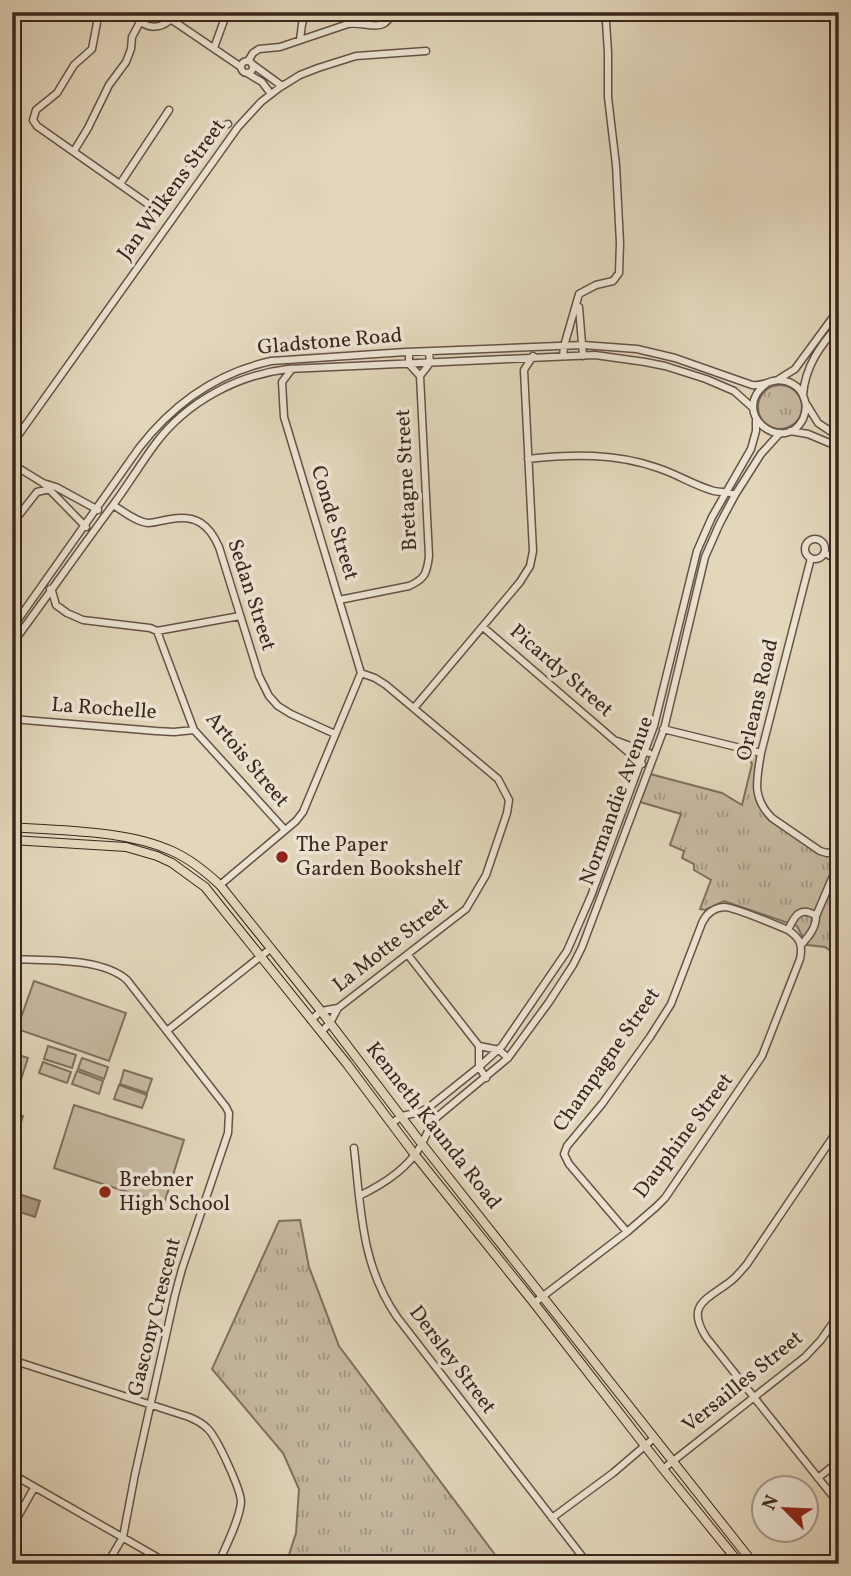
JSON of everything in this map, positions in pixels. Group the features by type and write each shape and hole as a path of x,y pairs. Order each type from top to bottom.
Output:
{"main road":[{"name":"Kenneth Kaunda Road","path":"12,827 129,838 158,845 202,869 220,885 754,1564"},
{"path":"73,832 73,844"},
{"name":"Kenneth Kaunda Road","path":"12,840 126,847 157,856 183,870 213,894 645,1447 740,1564"},
{"path":"347,1065 357,1057"}],"street":[{"path":"99,12 92,49 75,65 57,93 38,108 33,117 37,126 155,209 159,208 219,128 228,124"},
{"path":"133,12 146,26 160,27 172,20 176,12"},
{"path":"214,48 228,12"},
{"path":"300,40 306,12"},
{"path":"247,73 252,70 250,63 253,53 259,49 280,47 348,24 382,25 392,12"},
{"path":"563,356 579,294 596,285 613,281 619,273 616,165 608,97 607,12"},
{"path":"172,20 241,66 243,72 262,82 271,94"},
{"path":"74,151 109,85 126,62 132,37 140,22"},
{"name":"Jan Wilkens Street","path":"12,444 238,127 261,102 300,75 356,56 426,51"},
{"path":"241,66 243,63 250,63 282,86"},
{"path":"120,184 169,110"},
{"path":"578,301 583,356"},
{"path":"839,309 795,369 767,383 756,394 753,408 756,420 771,432 808,434 839,447"},
{"path":"803,395 809,366 839,324"},
{"name":"Gladstone Road","path":"12,628 149,436 175,408 202,389 241,370 271,361 292,359 583,345 637,349 702,366 742,383 757,386 767,383"},
{"path":"414,708 526,574 532,560 524,370 533,357 532,347"},
{"path":"513,348 514,359 524,370"},
{"path":"409,352 409,364 420,376 430,363 429,352"},
{"name":"Gladstone Road","path":"12,644 157,441 206,397 272,371 595,355 680,370 728,387 753,408"},
{"path":"271,361 272,371 282,383 292,369 292,359"},
{"name":"Bretagne Street","path":"339,600 408,586 424,576 429,556 420,376"},
{"path":"777,380 792,383 803,395 818,423 839,437"},
{"name":"Conde Street","path":"282,383 284,417 361,673"},
{"path":"790,431 801,422 806,403"},
{"name":"Normandie Avenue","path":"392,1123 402,1116 424,1110 499,1050 567,951 654,726 697,551 704,532 751,449 756,420"},
{"name":"Normandie Avenue","path":"359,1196 388,1179 415,1154 436,1117 508,1058 565,978 582,947 664,729 701,571 711,541 735,495 761,454 780,433"},
{"path":"527,459 610,457 677,474 717,492 727,491 735,495"},
{"path":"12,464 105,515"},
{"path":"12,524 37,492 52,488"},
{"path":"52,488 84,526 93,532"},
{"path":"110,489 120,496"},
{"path":"717,492 721,502 729,507"},
{"name":"Sedan Street","path":"113,505 134,518 149,523 185,518 194,520 211,532 219,547 264,688 272,701 284,710 335,734"},
{"path":"818,539 823,542 825,553 820,558 811,558 806,554 807,543 818,539"},
{"path":"825,553 839,561"},
{"name":"Orleans Road","path":"811,558 761,753 756,786 759,800 766,812 814,847 827,853 836,852"},
{"path":"44,585 52,591 56,605 83,620 157,631 240,616"},
{"path":"32,600 40,606 56,605"},
{"name":"Picardy Street","path":"483,627 641,763 650,767"},
{"name":"Artois Street","path":"157,631 194,730 285,830"},
{"path":"220,885 296,821 303,812 361,673"},
{"name":"La Motte Street","path":"311,1020 321,1012 338,1008 466,909 486,875 509,805 498,779 381,681 361,673"},
{"name":"La Rochelle","path":"12,719 156,731 194,730"},
{"path":"654,726 761,753"},
{"name":"Picardy Street","path":"615,740 654,755"},
{"name":"Dauphine Street","path":"534,1303 627,1232 665,1198 753,1072 768,1043 800,959 801,945 816,924 816,916 839,862"},
{"name":"Champagne Street","path":"627,1232 569,1164 564,1154 567,1146 602,1104 667,1010 676,994 706,915 725,907 788,930 801,945"},
{"path":"788,930 793,918 800,913 816,916"},
{"path":"167,1030 270,949"},
{"path":"408,955 479,1046 479,1067 486,1077"},
{"name":"Gascony Crescent","path":"12,959 84,963 114,971 127,980 218,1094 229,1113 228,1133 182,1269 166,1331 123,1537 107,1564"},
{"path":"555,971 565,978"},
{"name":"La Motte Street","path":"321,1032 330,1023 338,1008"},
{"path":"479,1046 499,1050 508,1058"},
{"path":"815,1474 700,1327 698,1309 747,1264 839,1128"},
{"name":"Dersley Street","path":"354,1148 370,1264 389,1305 588,1564"},
{"name":"Versailles Street","path":"663,1469 755,1398 814,1348 839,1314"},
{"path":"12,1360 189,1417 205,1426 214,1438 237,1485 241,1505 218,1564"},
{"path":"552,1518 613,1474 654,1438"},
{"path":"820,1476 839,1461"},
{"path":"12,1474 169,1564"},
{"path":"820,1480 839,1503"},
{"path":"12,1527 34,1488"}],"green space":[{"path":"780,385 795,392 802,407 795,422 780,429 765,422 758,407 765,392"},
{"path":"746,753 760,756 754,781 756,794 764,810 819,850 839,853 839,957 825,947 807,945 797,926 724,901 705,910 700,909 711,880 694,870 694,864 682,858 684,851 670,845 681,814 640,802 650,774 722,793 742,805 752,764"},
{"path":"34,981 126,1013 109,1061 17,1029"},
{"path":"48,1046 76,1055 72,1068 44,1059"},
{"path":"12,1053 28,1058 14,1101 12,1101"},
{"path":"82,1058 108,1067 104,1079 78,1069"},
{"path":"43,1062 71,1072 67,1083 39,1073"},
{"path":"124,1070 152,1079 147,1093 120,1084"},
{"path":"77,1071 103,1081 99,1094 72,1084"},
{"path":"119,1085 147,1095 142,1108 114,1099"},
{"path":"74,1105 184,1140 164,1204 54,1168"},
{"path":"12,1113 23,1116 12,1153"},
{"path":"300,1220 309,1267 339,1346 502,1564 286,1564 296,1533 299,1489 283,1453 212,1369 279,1221"}],"water":[{"path":"19,1194 40,1201 35,1217 14,1210"}],"place":[{"name":"The Paper Garden Bookshelf","path":"282,857"},
{"name":"Brebner High School","path":"105,1192"}]}
